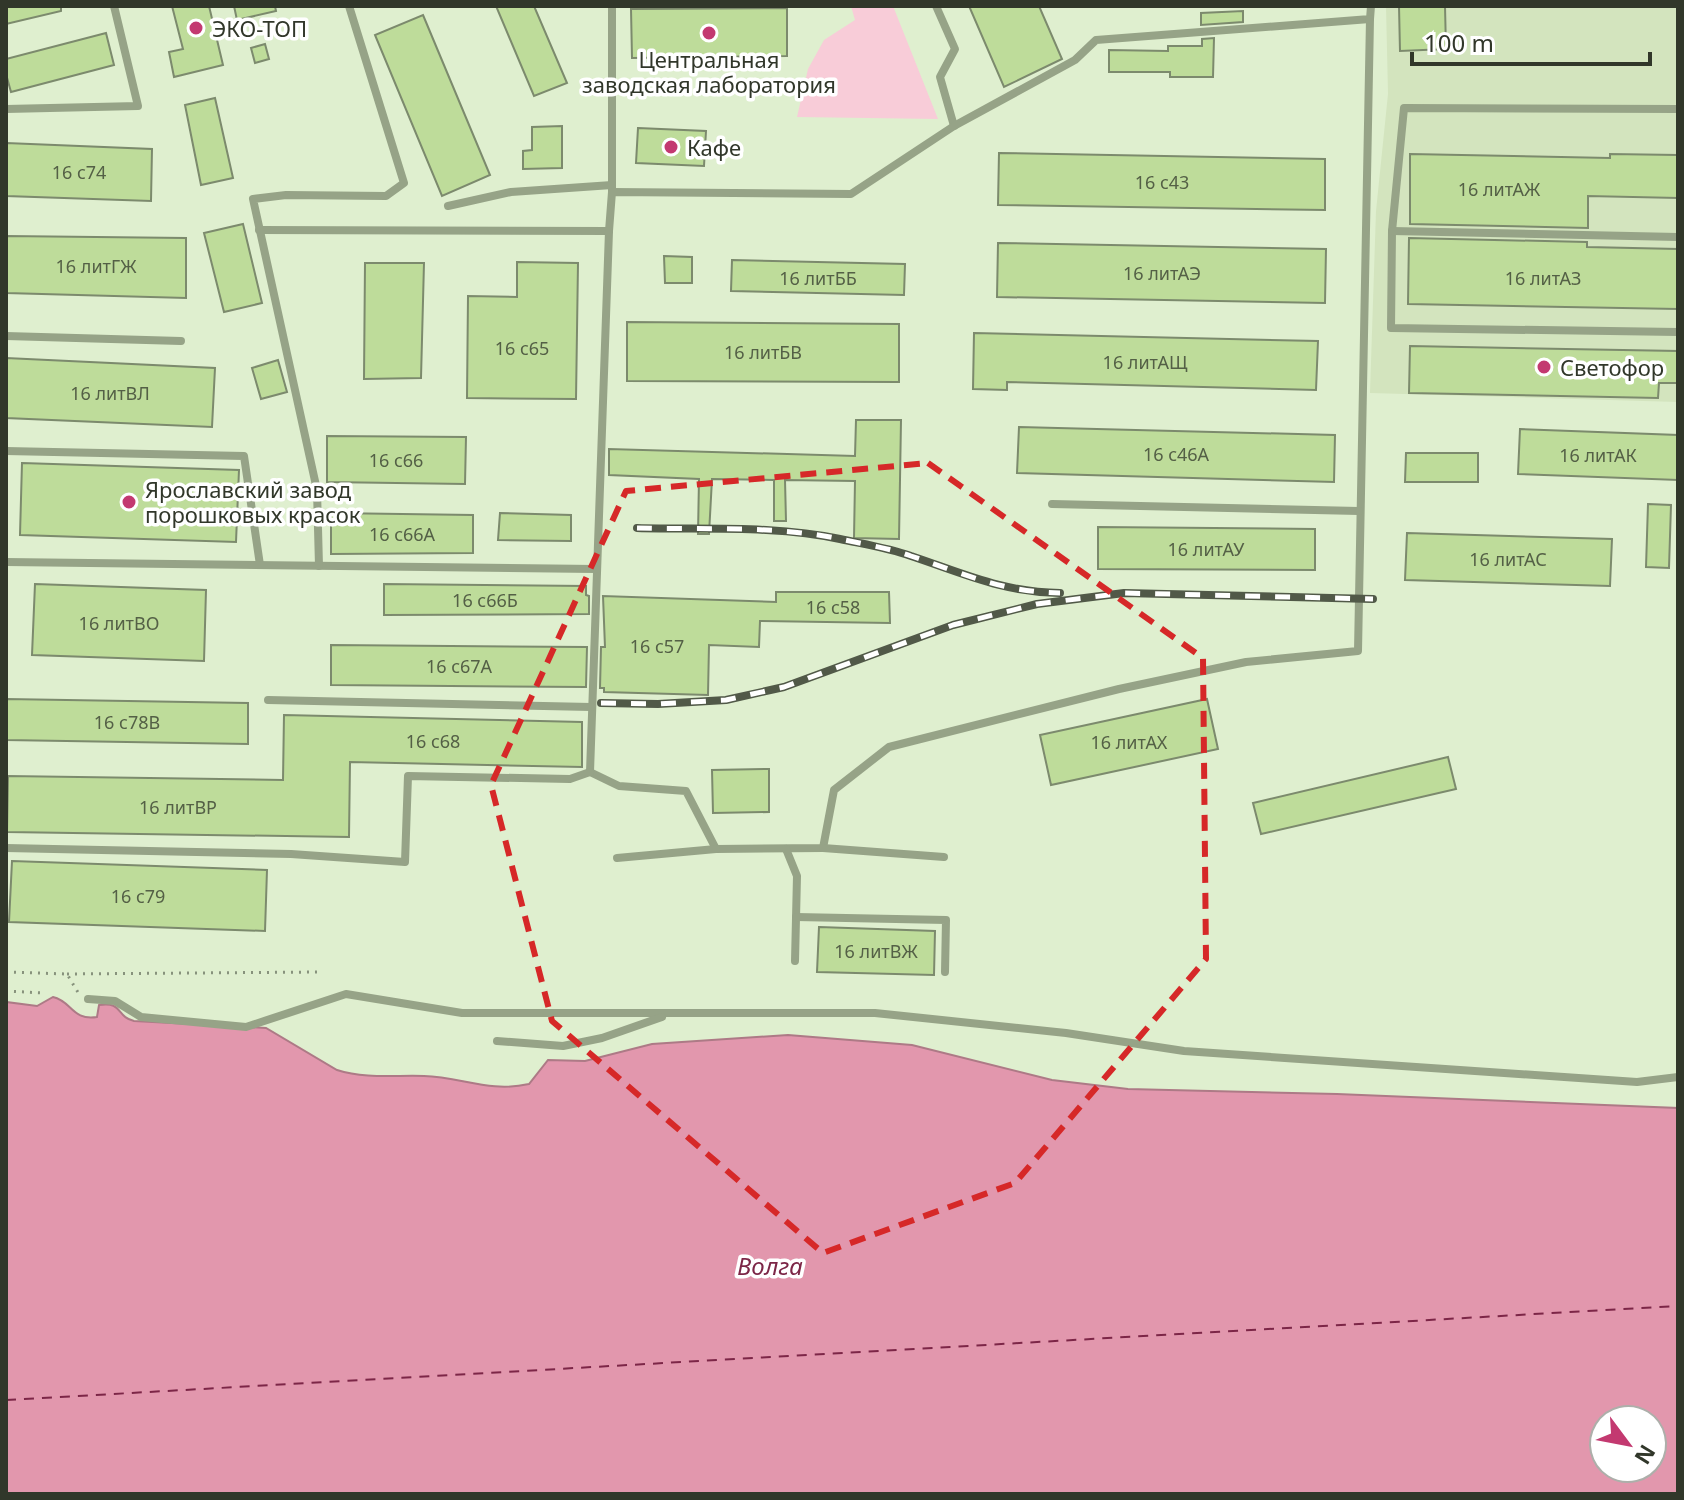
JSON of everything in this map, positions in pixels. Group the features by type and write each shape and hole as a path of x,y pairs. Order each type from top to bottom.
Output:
{"lane":[{"path":"6,109 138,106 114,6"},
{"path":"319,566 317,490 253,199 286,195 386,196 404,183 349,6"},
{"path":"590,772 612,188 612,6"},
{"path":"936,6 955,49 940,77 954,126"},
{"path":"823,848 834,790 889,747 1119,689 1246,662 1358,651 1371,6"},
{"path":"448,206 511,192 612,188 851,194 954,126 1075,60 1096,40 1370,19"},
{"path":"1678,109 1404,108 1392,231 1391,328 1678,332"},
{"path":"259,230 609,231"},
{"path":"1392,231 1678,237"},
{"path":"6,336 181,341"},
{"path":"6,451 244,456 260,565"},
{"path":"1052,504 1359,511"},
{"path":"6,562 596,569"},
{"path":"268,700 591,707"},
{"path":"6,848 291,854 405,862 408,776 570,779 590,772 619,786 686,791 716,849"},
{"path":"617,858 716,849 823,848 944,857"},
{"path":"786,849 797,876 795,961"},
{"path":"796,917 946,920 945,972"},
{"path":"88,999 115,1001 141,1017 246,1027 346,994 462,1013 875,1013 1066,1033 1184,1051 1637,1082 1678,1077"},
{"path":"497,1041 563,1046 602,1038 671,1014"}],"path":[{"path":"6,972 270,975 317,972"},
{"path":"67,974 77,992 88,999"},
{"path":"6,991 43,993"}],"highlighted area":[{"path":"928,463 1203,658 1206,959 1015,1183 823,1253 552,1021 491,785 626,491"}],"shaded area":[{"path":"851,6 893,6 938,119 797,117 808,69 824,40 855,20"},
{"path":"1386,6 1678,6 1678,402 1370,393 1376,211 1388,94"}],"water":[{"name":"Волга","path":"53,997 82,1016 97,1017 99,1005 107,1004 134,1021 266,1028 337,1070 348,1073 438,1077 501,1087 529,1084 548,1060 585,1061 652,1044 788,1035 912,1045 1052,1080 1128,1089 1678,1108 1678,1494 6,1494 6,1002 37,1006"}],"building":[{"path":"6,6 61,6 61,11 6,24"},
{"name":"ЭКО-ТОП","path":"172,6 209,6 223,65 174,77 169,52 183,49"},
{"path":"234,6 275,6 276,11 237,20"},
{"path":"496,6 534,6 567,83 534,96"},
{"path":"969,6 1039,6 1062,59 1004,87"},
{"path":"1399,6 1445,6 1446,49 1400,51"},
{"name":"Центральная заводская лаборатория","path":"787,8 787,56 632,58 631,9"},
{"path":"1243,11 1243,22 1201,25 1201,13"},
{"path":"423,15 490,175 442,196 375,35"},
{"path":"106,33 114,65 11,92 6,59"},
{"path":"1214,38 1213,77 1170,77 1170,72 1109,72 1109,50 1168,51 1168,46 1202,46 1202,39"},
{"path":"265,44 269,59 255,63 251,48"},
{"path":"215,98 233,178 201,185 185,105"},
{"path":"562,126 562,168 523,169 523,151 532,150 532,127"},
{"name":"Кафе","path":"638,128 706,131 704,166 636,163"},
{"path":"6,143 152,149 151,201 6,196"},
{"path":"999,153 1325,159 1325,210 998,205"},
{"path":"1410,154 1610,158 1610,154 1678,155 1678,198 1588,196 1588,228 1410,224"},
{"path":"243,224 262,303 224,312 204,233"},
{"path":"6,236 186,238 186,298 6,293"},
{"path":"1409,238 1587,242 1587,247 1678,249 1678,309 1408,304"},
{"path":"998,243 1326,249 1325,303 997,297"},
{"path":"664,256 692,257 692,283 665,283"},
{"path":"732,260 905,264 904,295 731,291"},
{"path":"517,262 578,263 576,399 467,398 468,296 517,297"},
{"path":"365,263 424,263 421,378 364,379"},
{"path":"627,322 899,324 899,382 627,381"},
{"path":"974,333 1318,341 1316,390 1007,382 1007,390 973,389"},
{"name":"Светофор","path":"1410,346 1678,351 1678,383 1659,383 1658,398 1409,393"},
{"path":"6,358 215,368 212,427 6,418"},
{"path":"278,360 287,392 261,399 252,368"},
{"path":"856,420 901,420 899,539 854,538 855,481 785,480 786,521 774,521 774,480 712,479 709,534 698,534 699,479 609,475 609,449 855,456"},
{"path":"1019,427 1335,435 1334,482 1017,473"},
{"path":"1520,429 1678,435 1678,480 1518,474"},
{"path":"327,436 466,437 465,484 327,482"},
{"path":"1406,453 1478,453 1478,482 1405,482"},
{"name":"Ярославский завод порошковых красок","path":"22,463 239,470 236,542 20,535"},
{"path":"1648,504 1671,505 1669,568 1646,567"},
{"path":"331,513 473,515 473,553 331,554"},
{"path":"500,513 571,515 571,541 498,540"},
{"path":"1098,527 1315,529 1315,570 1098,569"},
{"path":"1407,533 1612,539 1610,586 1405,580"},
{"path":"35,584 206,590 204,661 32,655"},
{"path":"384,584 586,586 589,614 384,615"},
{"path":"776,592 889,592 890,623 760,621 759,647 709,645 708,695 604,692 604,688 600,688 601,647 605,647 603,596 776,602"},
{"path":"331,645 587,647 586,687 331,685"},
{"path":"6,699 248,703 248,744 6,740"},
{"path":"1207,699 1218,749 1051,785 1040,735"},
{"path":"284,715 582,722 582,767 350,762 349,837 7,832 8,776 283,780"},
{"path":"1448,757 1456,789 1261,834 1253,803"},
{"path":"769,769 769,812 713,813 712,770"},
{"path":"12,861 267,870 265,931 9,922"},
{"path":"819,927 935,931 934,975 817,972"}],"ferry route":[{"path":"6,1400 1678,1306"}],"railway":[{"path":"637,528 764,530 815,535 894,551 1002,586 1060,593"},
{"path":"601,703 726,700 784,687 953,625 1037,604 1124,593 1373,599"}],"place":[{"name":"ЭКО-ТОП","path":"196,28"},
{"name":"Центральная заводская лаборатория","path":"709,33"},
{"name":"Кафе","path":"671,147"},
{"name":"Светофор","path":"1544,367"},
{"name":"Ярославский завод порошковых красок","path":"129,502"}]}
